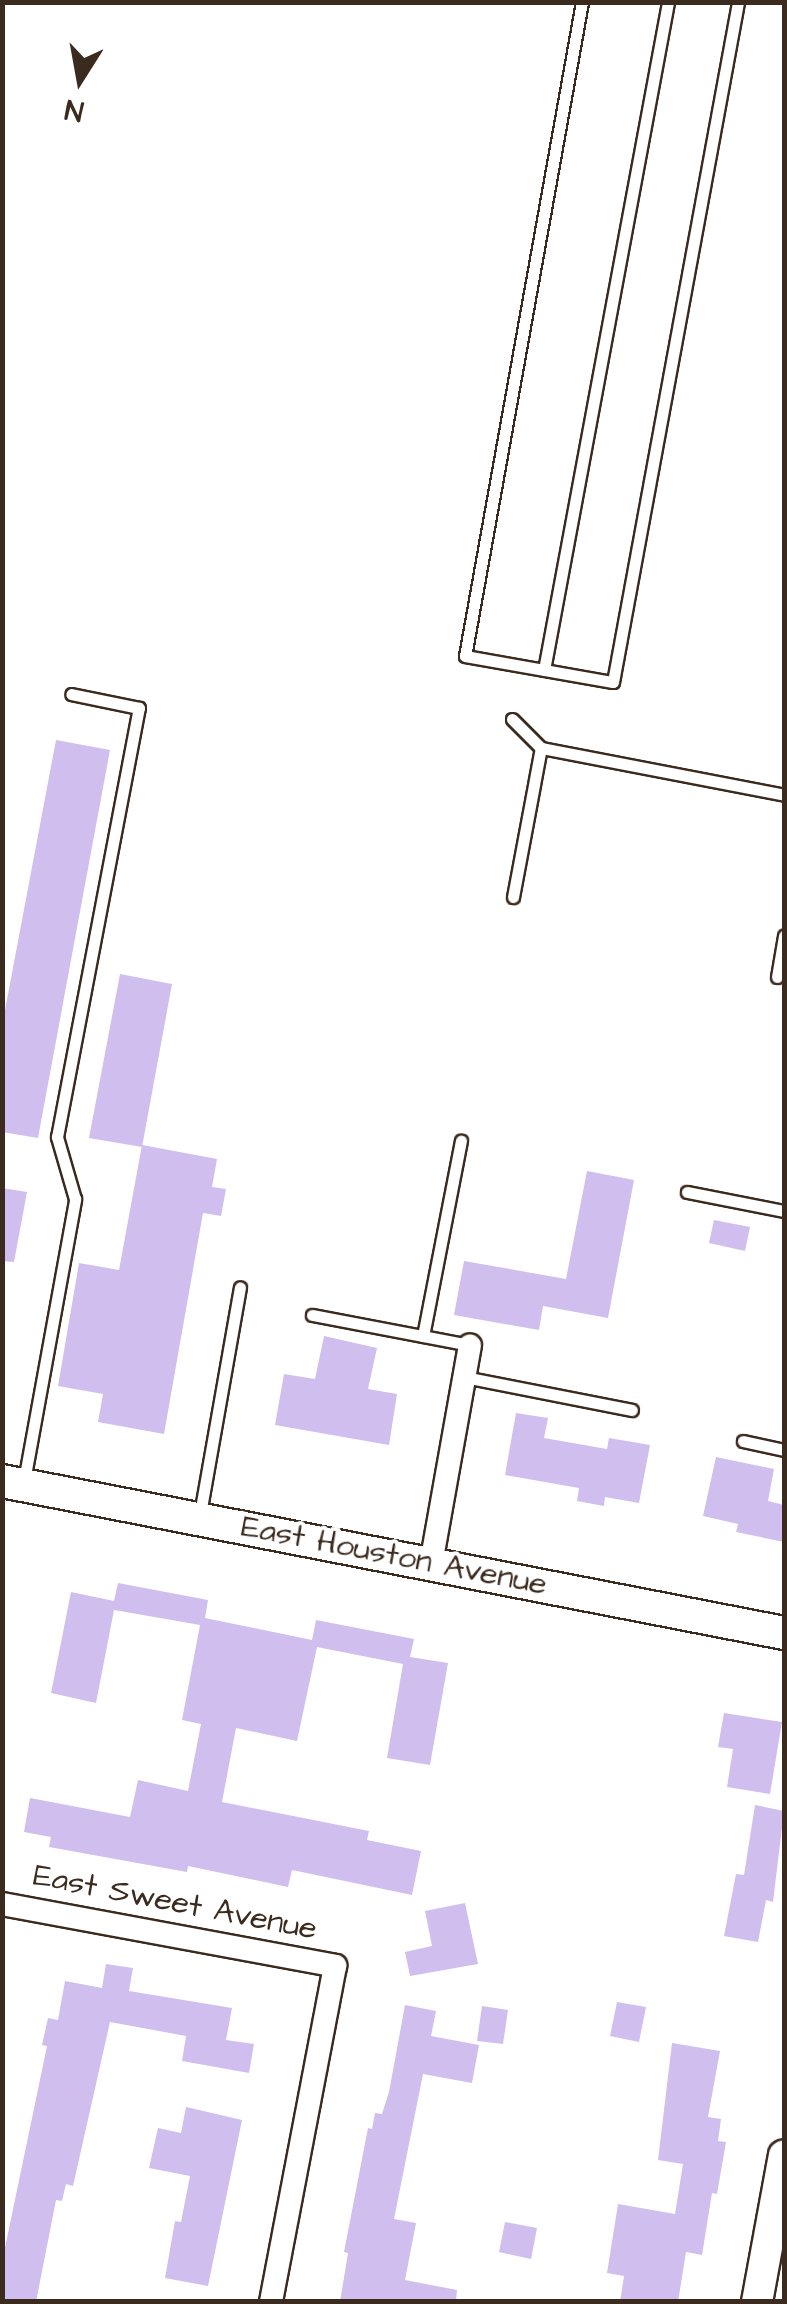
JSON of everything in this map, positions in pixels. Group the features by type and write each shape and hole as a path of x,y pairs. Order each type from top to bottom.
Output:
{"main road":[{"name":"East Houston Avenue","path":"13,1483 784,1632"}],"street":[{"path":"432,1564 470,1345"},
{"name":"East Sweet Avenue","path":"2,1904 335,1966 271,2302"},
{"path":"757,2302 784,2155"}],"lane":[{"path":"582,2 465,656 613,682 738,2"},
{"path":"544,670 668,2"},
{"path":"13,1483 76,1199 57,1137 138,708 71,694"},
{"path":"512,719 540,748 784,795"},
{"path":"513,897 540,748"},
{"path":"776,977 784,936"},
{"path":"424,1336 462,1141"},
{"path":"687,1192 784,1211"},
{"path":"199,1519 240,1287"},
{"path":"312,1315 470,1345"},
{"path":"464,1377 632,1410"},
{"path":"743,1441 784,1450"}],"building":[{"path":"56,740 110,750 38,1138 2,1132 2,1026"},
{"path":"120,974 172,984 142,1147 89,1138"},
{"path":"142,1145 217,1159 212,1187 226,1189 221,1216 203,1213 164,1434 98,1422 103,1394 58,1386 79,1263 119,1270"},
{"path":"587,1171 634,1180 608,1318 543,1306 539,1330 454,1315 464,1261 566,1279"},
{"path":"2,1188 27,1192 14,1262 2,1261"},
{"path":"714,1220 750,1227 745,1251 709,1243"},
{"path":"324,1336 377,1348 368,1389 397,1394 389,1445 275,1425 284,1374 315,1379"},
{"path":"516,1413 548,1418 544,1438 607,1449 609,1438 650,1445 639,1503 605,1497 604,1506 577,1501 579,1488 505,1475"},
{"path":"716,1457 774,1469 768,1501 784,1505 784,1542 736,1532 738,1524 703,1516"},
{"path":"118,1583 208,1600 205,1618 312,1640 316,1620 414,1639 410,1657 448,1663 430,1765 387,1758 403,1664 317,1647 297,1741 236,1728 222,1802 369,1831 367,1840 421,1851 412,1895 292,1870 288,1887 188,1866 187,1872 49,1847 51,1837 24,1832 30,1798 130,1817 138,1780 188,1791 201,1724 182,1720 200,1625 114,1610 96,1703 51,1693 71,1592 114,1601"},
{"path":"724,1713 782,1722 770,1794 727,1787 733,1749 718,1747"},
{"path":"755,1805 784,1811 773,1902 766,1900 758,1942 724,1936 736,1874 744,1875"},
{"path":"465,1903 478,1964 410,1976 405,1952 432,1946 425,1911"},
{"path":"106,1964 133,1968 129,1991 232,2008 226,2040 254,2044 249,2073 182,2061 186,2036 110,2022 73,2186 66,2184 62,2201 56,2200 36,2302 2,2302 2,2262 47,2046 42,2045 48,2018 58,2020 65,1981 102,1988"},
{"path":"617,2002 646,2007 639,2042 610,2036"},
{"path":"405,2005 436,2011 431,2036 479,2045 472,2083 423,2074 394,2219 416,2223 405,2280 457,2290 456,2302 340,2302 348,2253 344,2252 368,2128 372,2129 375,2113 382,2114 389,2092"},
{"path":"482,2006 508,2010 503,2044 477,2041"},
{"path":"672,2043 720,2051 708,2117 721,2119 718,2141 726,2142 717,2194 712,2193 702,2255 686,2252 678,2302 620,2302 624,2276 607,2273 618,2204 675,2214 683,2164 658,2160"},
{"path":"186,2107 242,2120 208,2286 165,2278 175,2221 181,2222 190,2176 149,2168 158,2128 181,2133"},
{"path":"505,2222 537,2228 531,2259 499,2252"}]}
